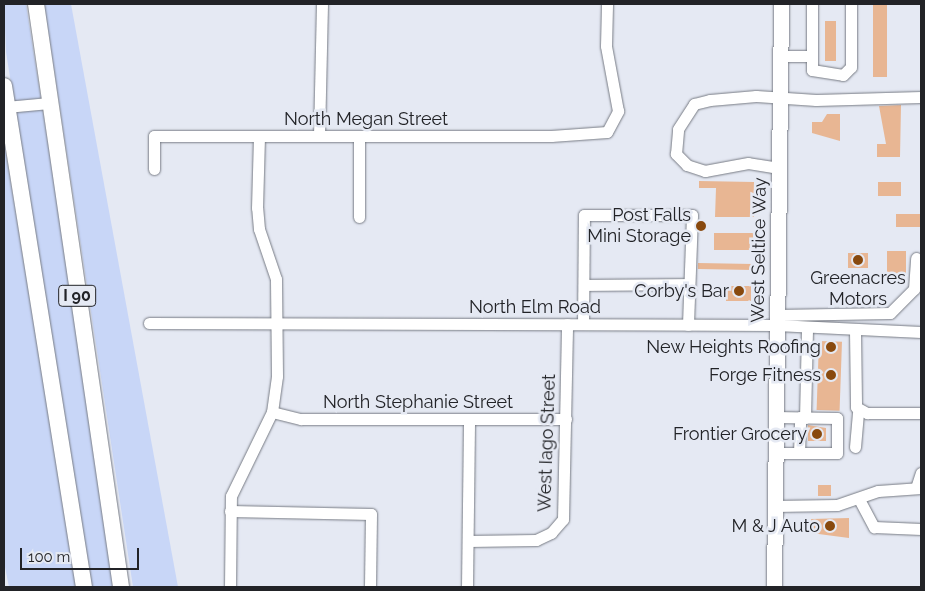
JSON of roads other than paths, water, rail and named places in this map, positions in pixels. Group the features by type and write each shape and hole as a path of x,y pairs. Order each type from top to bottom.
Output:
{"highway":[{"name":"I 90","path":"36,4 122,587"},
{"name":"I 90","path":"4,86 84,587"}],"main road":[{"name":"West Seltice Way","path":"774,587 781,4"}],"street":[{"path":"319,136 322,4"},
{"name":"North Megan Street","path":"154,169 154,136 587,136 610,130 618,111 606,46 607,4"},
{"path":"812,4 813,72 849,72 851,4"},
{"path":"780,56 812,56"},
{"path":"779,168 748,163 705,171 687,165 676,154 678,129 694,104 780,96 816,100 921,97"},
{"path":"6,107 49,102"},
{"path":"230,587 230,511 238,474 272,412 277,323 276,279 259,229 259,136"},
{"path":"358,216 359,136"},
{"path":"583,324 584,215 692,215 688,325"},
{"path":"777,320 890,313 914,288 916,258"},
{"path":"584,285 689,284"},
{"name":"North Elm Road","path":"149,323 688,325 777,320 807,328 921,332"},
{"name":"West Iago Street","path":"468,541 536,540 558,527 565,511 567,324"},
{"path":"799,453 807,328"},
{"path":"855,447 858,409 853,398 856,331"},
{"path":"858,409 921,414"},
{"name":"North Stephanie Street","path":"272,412 301,419 566,419"},
{"path":"775,417 837,418 836,453 775,453"},
{"path":"467,587 469,419"},
{"path":"774,506 860,501 878,491 919,488 921,474"},
{"path":"860,501 874,527 921,529"},
{"path":"230,511 371,514 370,587"}],"place":[{"name":"Post Falls Mini Storage","path":"701,226"},
{"name":"Greenacres Motors","path":"858,260"},
{"name":"Corby's Bar","path":"739,291"},
{"name":"New Heights Roofing","path":"831,347"},
{"name":"Forge Fitness","path":"831,375"},
{"name":"Frontier Grocery","path":"817,434"},
{"name":"M & J Auto","path":"830,526"}]}
